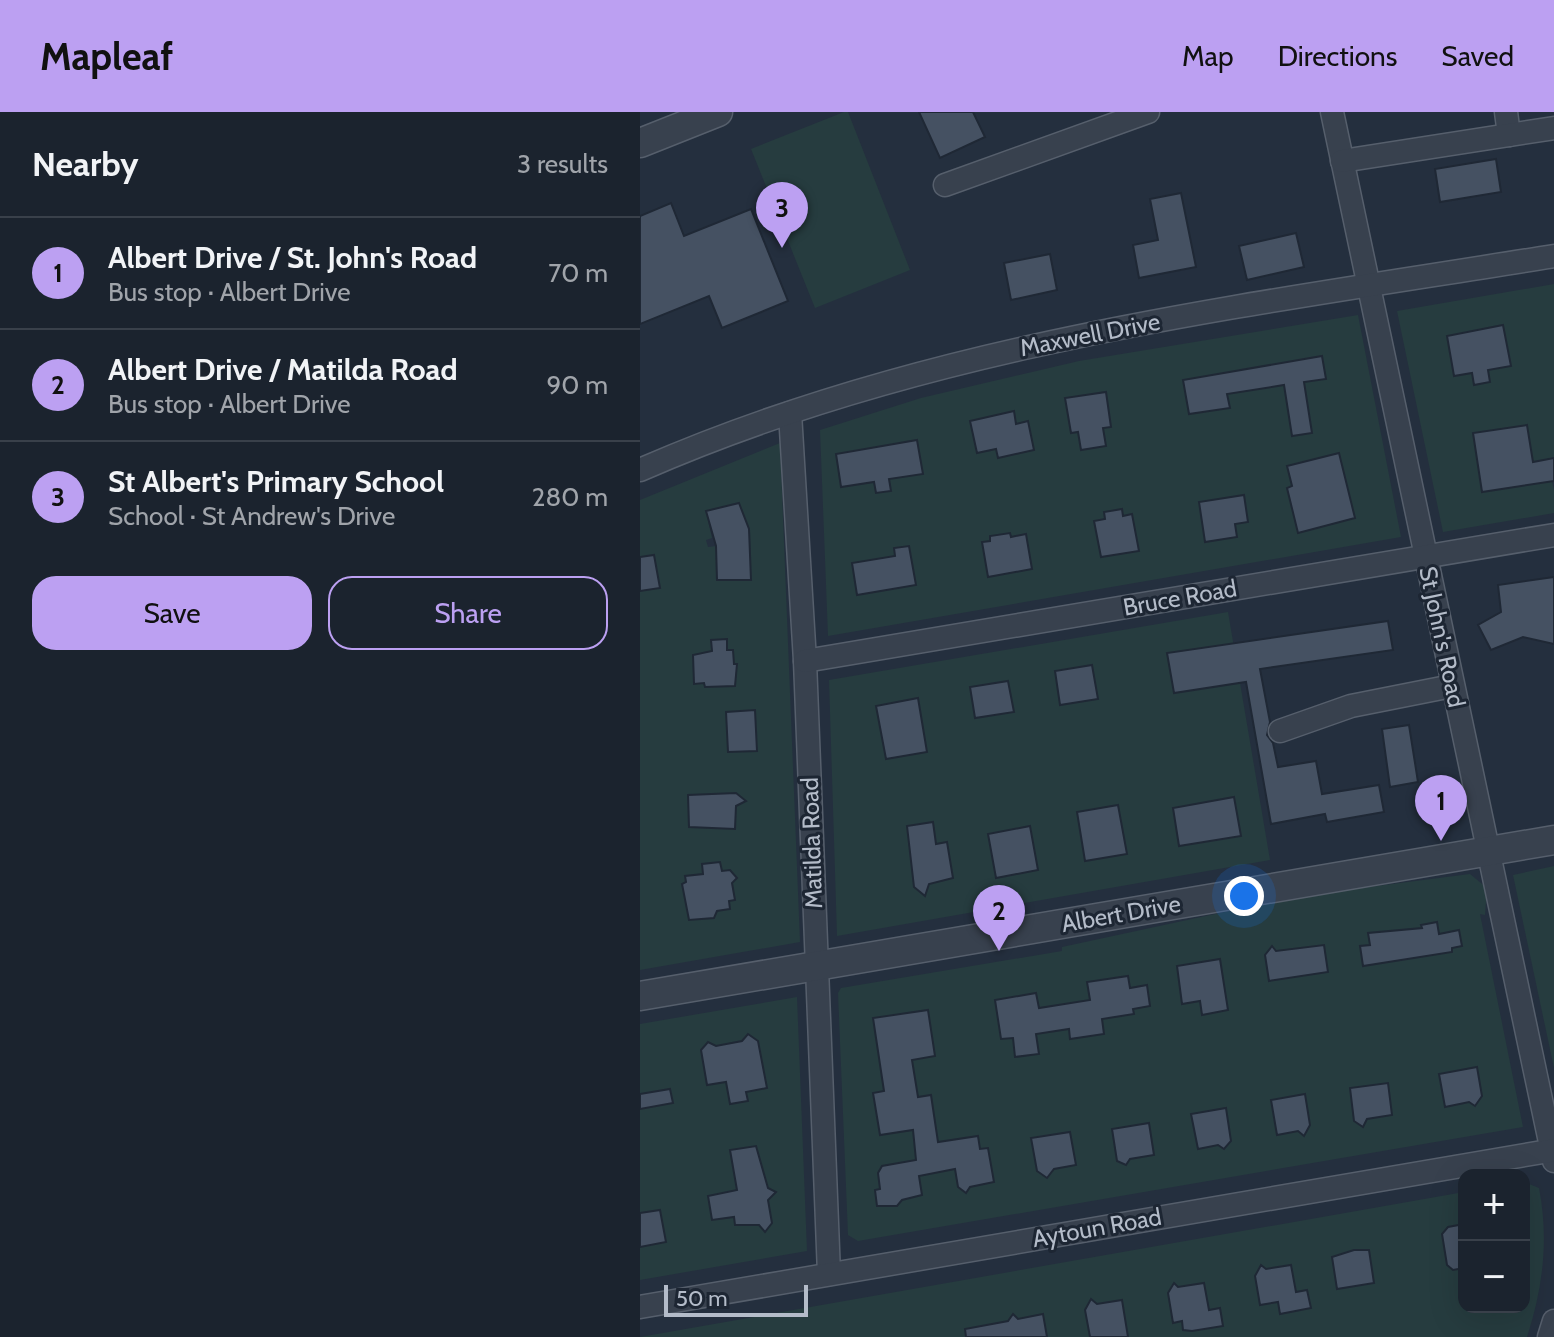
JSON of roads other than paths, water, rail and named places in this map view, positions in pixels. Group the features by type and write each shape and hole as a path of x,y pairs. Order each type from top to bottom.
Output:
{"street":[{"path":"640,143 718,112"},
{"path":"945,185 1148,112"},
{"name":"St John's Road","path":"1332,112 1553,1153"},
{"path":"1506,112 1509,135"},
{"path":"1342,161 1554,128"},
{"name":"Maxwell Drive","path":"640,470 790,413 900,378 1020,347 1554,256"},
{"name":"Matilda Road","path":"790,413 805,661 829,1274"},
{"name":"Bruce Road","path":"805,661 1554,535"},
{"path":"1280,731 1351,706 1452,686"},
{"name":"Albert Drive","path":"640,996 1554,840"},
{"name":"Aytoun Road","path":"640,1307 1553,1153"},
{"path":"1549,1337 1554,1321"}],"place":[{"name":"St Albert's Primary School","path":"782,248"},
{"name":"Albert Drive / St. John's Road","path":"1441,841"},
{"name":"Albert Drive / Matilda Road","path":"999,951"}]}
